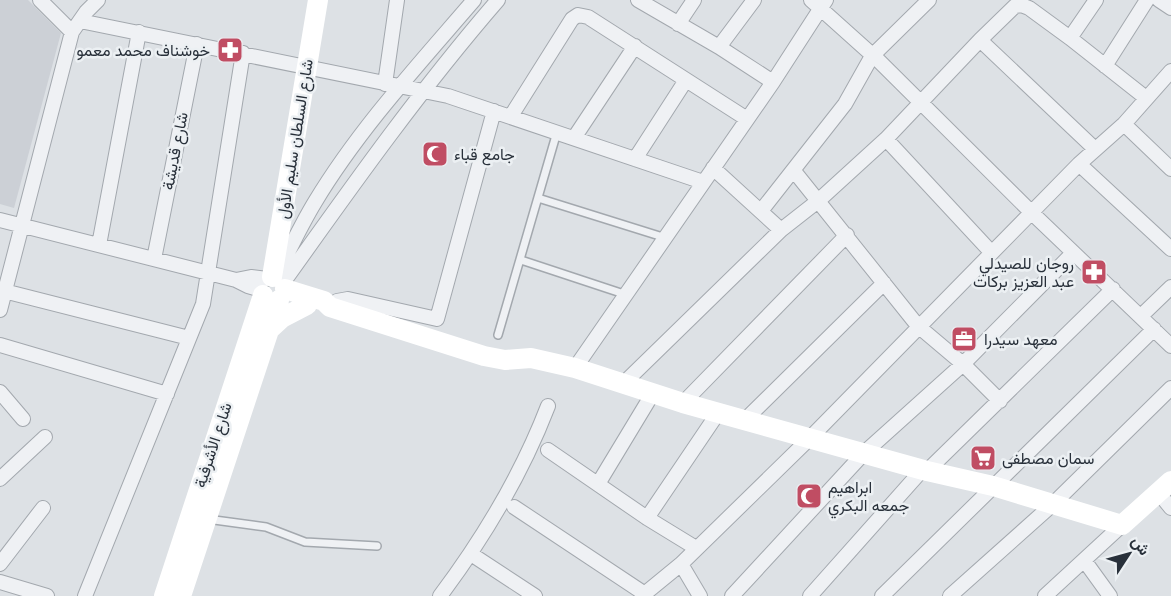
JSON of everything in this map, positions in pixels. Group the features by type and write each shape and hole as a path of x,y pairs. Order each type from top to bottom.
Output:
{"street":[{"path":"40,0 76,26 140,32 423,90 511,116 703,182"},
{"path":"0,310 2,290 22,226 76,26 98,0"},
{"name":"شارع السلطان سليم الأول","path":"274,287 318,0"},
{"path":"385,84 397,0"},
{"name":"شارع الأشرفية","path":"181,596 199,518 274,287 315,201 400,86 474,0"},
{"name":"شارع الأشرفية","path":"164,596 199,518 269,330 274,287 423,90 498,0"},
{"path":"639,0 773,82"},
{"path":"678,24 694,0"},
{"path":"719,47 754,0"},
{"path":"761,211 845,104 872,56 929,0"},
{"path":"1070,38 1096,0"},
{"path":"1105,66 1147,0"},
{"path":"575,368 773,82 819,3 1171,346"},
{"path":"623,384 781,230 818,201 914,112 920,102 1015,6 1021,5 1029,8 1146,98"},
{"path":"511,116 572,19 578,15 588,17 747,119"},
{"path":"99,245 140,32"},
{"path":"980,40 1095,149"},
{"name":"شارع قديشة","path":"154,259 196,44"},
{"path":"574,138 635,46"},
{"path":"85,596 203,304 243,53"},
{"path":"514,507 643,595 681,564 810,438 1031,212 1124,124 1171,71"},
{"path":"635,159 686,80"},
{"path":"274,287 307,305 325,309 348,299 437,320 494,111"},
{"path":"1124,124 1169,164"},
{"path":"886,139 991,252"},
{"path":"1080,164 1171,249"},
{"path":"713,168 781,230"},
{"path":"794,171 918,326 963,364 1000,401"},
{"path":"0,220 236,279 248,286 274,287 324,301 330,307 494,358 506,360 531,358 575,368 683,403 925,470 993,486 1122,525"},
{"path":"683,403 847,235"},
{"path":"732,596 864,453 963,364 1073,253"},
{"path":"745,420 884,283"},
{"path":"1141,316 1171,287"},
{"path":"810,596 925,470 1000,401 1113,289"},
{"path":"2,290 189,338"},
{"path":"269,330 290,313 307,305"},
{"path":"882,596 1154,329"},
{"path":"0,345 167,394"},
{"path":"950,596 1053,504 1171,388"},
{"path":"598,484 653,393"},
{"path":"1,395 23,419"},
{"path":"440,596 471,554 508,494 532,447 548,406"},
{"path":"647,518 718,413"},
{"path":"0,479 45,437"},
{"path":"548,450 647,518 696,548"},
{"path":"1046,596 1165,487 1171,508"},
{"path":"0,564 43,508"},
{"path":"471,554 535,596"},
{"path":"1084,560 1110,596"},
{"path":"681,564 700,596"},
{"path":"0,582 48,596"}],"lane":[{"path":"498,335 557,132"},
{"path":"538,198 666,238"},
{"path":"521,260 627,295"},
{"path":"199,518 266,527 305,542 377,546"}],"shaded area":[{"path":"0,0 28,0 61,33 14,208 0,204"}],"place":[{"name":"خوشناف محمد معمو","path":"230,50"},
{"name":"جامع قباء","path":"435,154"},
{"name":"روجان للصيدلي عبد العزيز بركات","path":"1094,272"},
{"name":"معهد سيدرا","path":"964,339"},
{"name":"سمان مصطفى","path":"983,458"},
{"name":"ابراهيم جمعه البكري","path":"809,496"}]}
